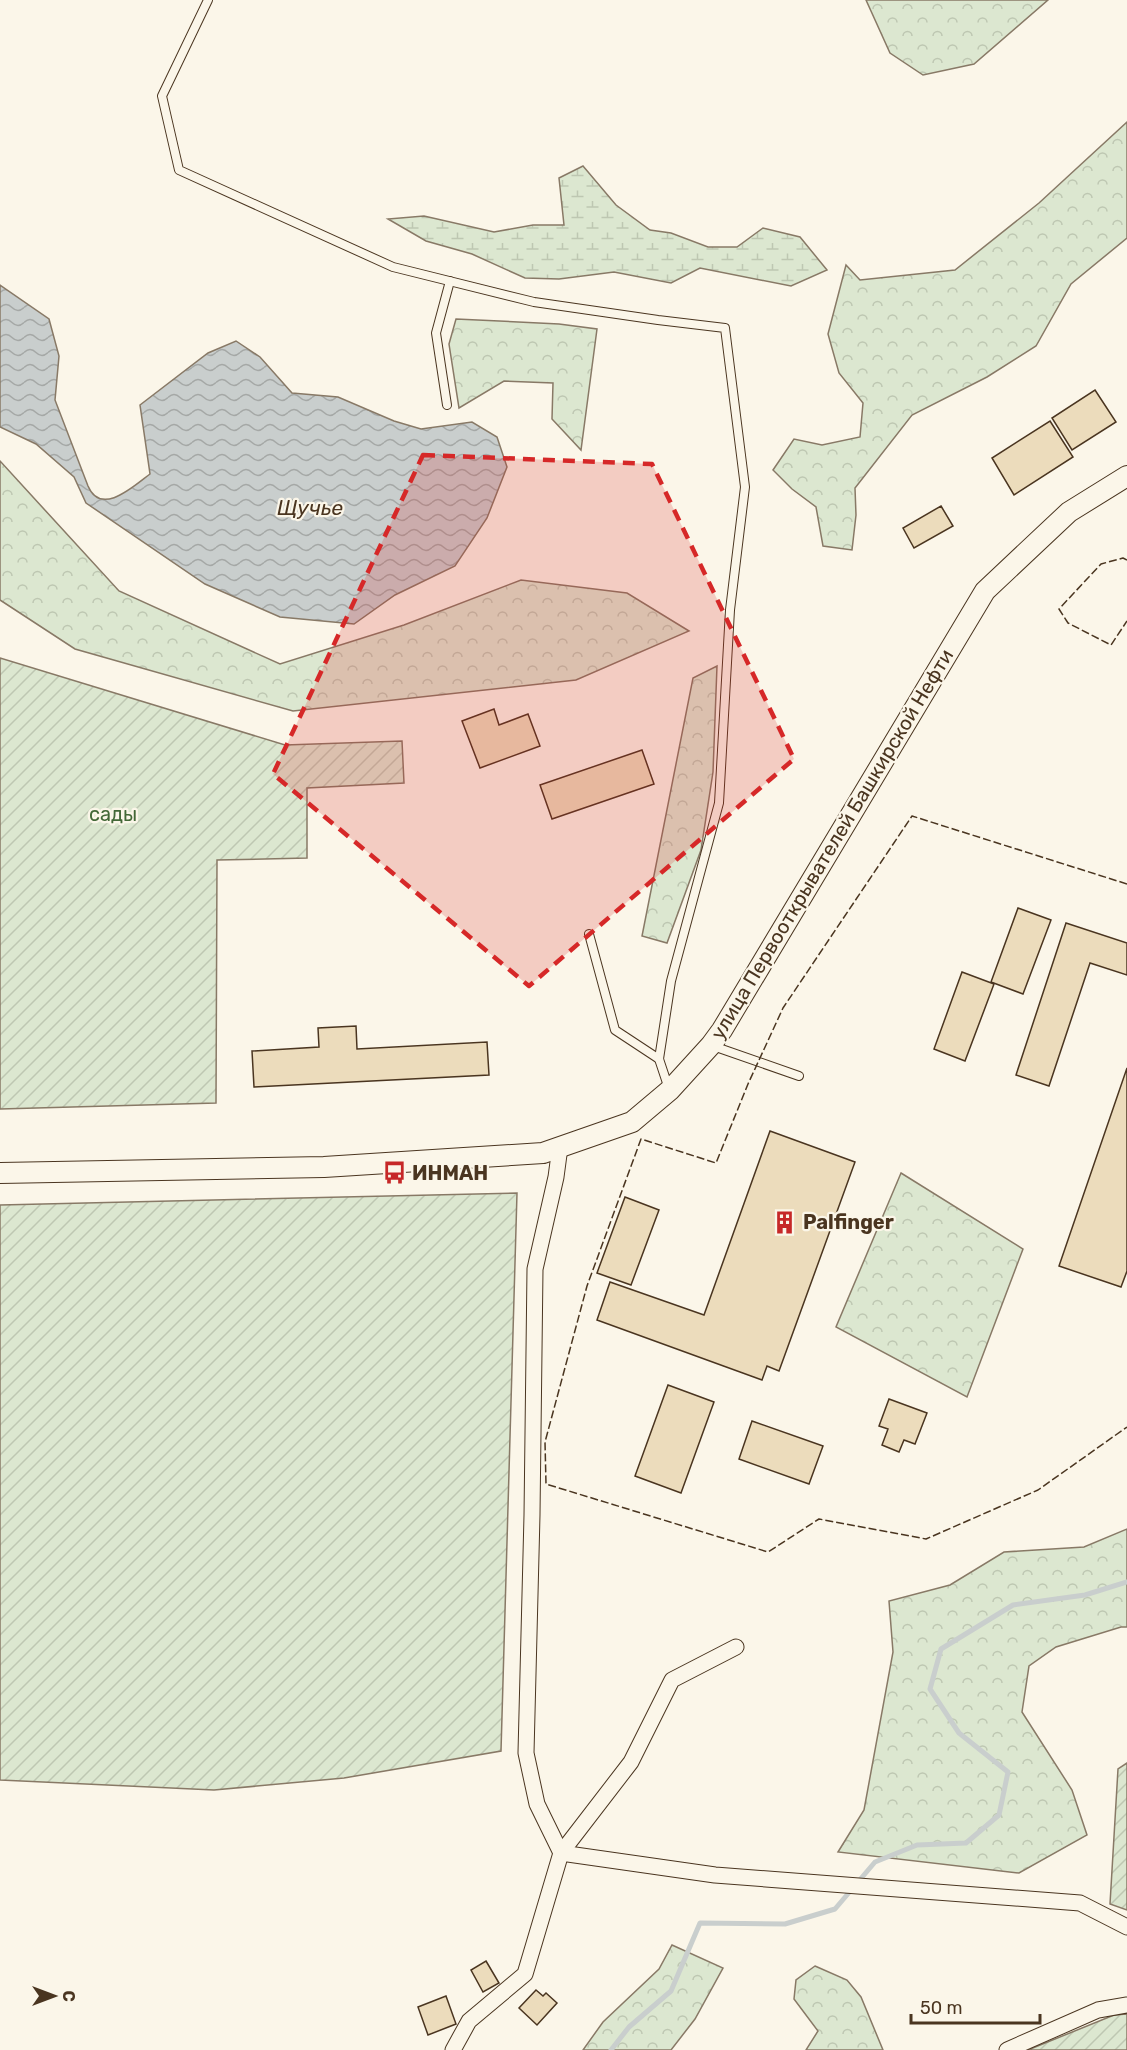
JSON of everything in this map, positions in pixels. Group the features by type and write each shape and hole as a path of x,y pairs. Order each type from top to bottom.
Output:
{"street":[{"name":"улица Первооткрывателей Башкирской Нефти","path":"0,1173 324,1167 543,1153 632,1122 670,1090 711,1045 985,591 1069,512 1127,476"},
{"path":"560,1147 556,1177 535,1269 526,1753 537,1804 561,1853"},
{"path":"453,2050 469,2021 525,1974 561,1853 631,1762 672,1680 736,1647"},
{"path":"561,1853 715,1875 1080,1903 1127,1927"},
{"path":"1007,2050 1098,2010 1127,2005"}],"lane":[{"path":"207,0 162,96 179,170 393,267 534,302 724,328 745,488 730,610 719,803 671,981 659,1059 670,1090"},
{"path":"447,405 436,333 450,281"},
{"path":"589,934 615,1030 659,1059"},
{"path":"711,1045 799,1076"}],"highlighted area":[{"path":"423,455 652,464 794,759 529,986 273,774"}],"green space":[{"path":"866,0 1048,0 974,64 923,75 890,53"},
{"path":"1127,122 1127,238 1071,284 1036,346 987,377 912,415 855,488 856,515 852,550 823,546 816,507 792,489 773,470 794,439 822,445 860,437 863,403 839,373 828,334 846,265 860,280 955,270 1039,203"},
{"path":"583,166 616,205 650,230 671,233 708,247 737,247 763,228 800,237 827,270 791,286 700,268 671,283 614,272 559,279 525,278 472,254 426,241 388,219 424,216 494,232 533,225 564,225 559,178"},
{"path":"456,319 559,324 597,329 581,450 552,419 553,383 504,381 459,408 449,344"},
{"path":"0,461 119,591 280,664 404,625 521,580 627,593 689,631 576,680 293,711 75,649 0,600"},
{"name":"сады","path":"0,658 285,745 402,741 404,783 307,788 307,858 217,860 216,1103 0,1109"},
{"path":"717,666 713,772 701,850 667,943 642,936 693,678"},
{"path":"901,1173 1023,1249 967,1397 836,1327"},
{"path":"517,1193 501,1751 344,1778 214,1790 0,1780 0,1205"},
{"path":"1127,1529 1127,1627 1056,1647 1029,1666 1022,1712 1072,1790 1087,1835 1019,1873 838,1852 864,1810 893,1652 889,1601 950,1585 1004,1552 1084,1547"},
{"path":"1127,1763 1127,1910 1110,1904 1118,1769"},
{"path":"672,1945 723,1968 695,2019 671,2050 583,2050 603,2022 659,1969"},
{"path":"815,1966 847,1980 861,1997 883,2050 806,2050 818,2031 794,1999 796,1980"},
{"path":"1127,2014 1127,2050 1028,2050 1114,2015"}],"water":[{"name":"Щучье","path":"0,285 49,319 59,356 55,400 88,486 94,495 101,499 118,496 150,474 140,405 208,353 236,341 260,357 292,393 338,397 394,421 421,429 472,422 497,437 507,467 487,518 455,566 395,595 354,624 280,617 205,584 86,503 74,477 36,444 0,427"}],"building":[{"path":"1095,390 1116,422 1072,450 1052,418"},
{"path":"1050,421 1073,457 1014,495 992,458"},
{"path":"941,506 953,526 914,548 903,528"},
{"path":"494,709 499,725 528,714 540,746 480,768 462,721"},
{"path":"642,750 654,784 552,819 540,785"},
{"path":"1018,908 1051,920 1023,994 991,982"},
{"path":"1066,923 1127,943 1127,975 1090,963 1049,1086 1016,1075"},
{"path":"962,972 994,984 965,1061 934,1049"},
{"path":"356,1026 357,1049 487,1042 489,1075 254,1087 252,1051 319,1047 318,1028"},
{"path":"1127,1068 1127,1271 1121,1287 1059,1266"},
{"name":"Palfinger","path":"770,1131 855,1162 779,1371 767,1366 762,1380 597,1320 610,1282 704,1315"},
{"path":"625,1197 659,1210 631,1285 597,1273"},
{"path":"668,1385 714,1402 681,1493 635,1476"},
{"path":"889,1399 927,1413 915,1444 904,1440 899,1452 882,1445 888,1429 879,1426"},
{"path":"752,1421 823,1446 809,1484 739,1459"},
{"path":"486,1961 499,1983 483,1992 471,1970"},
{"path":"536,1990 543,1996 546,1993 557,2003 537,2025 519,2008"},
{"path":"446,1996 456,2024 428,2035 418,2007"}],"waterway":[{"path":"611,2050 629,2027 671,1991 700,1923 785,1924 835,1909 875,1862 917,1845 966,1843 999,1815 1008,1772 959,1733 930,1689 941,1649 1013,1605 1085,1595 1127,1582"}],"fence":[{"path":"1127,560 1123,558 1101,564 1059,609 1068,623 1111,645 1127,621"},
{"path":"1127,884 912,816 783,1008 748,1084 716,1163 641,1139 587,1286 545,1442 546,1484 768,1552 819,1519 926,1539 1038,1490 1127,1427"}],"place":[{"name":"ИНМАН","path":"394,1173"},
{"name":"Palfinger","path":"785,1222"}]}
